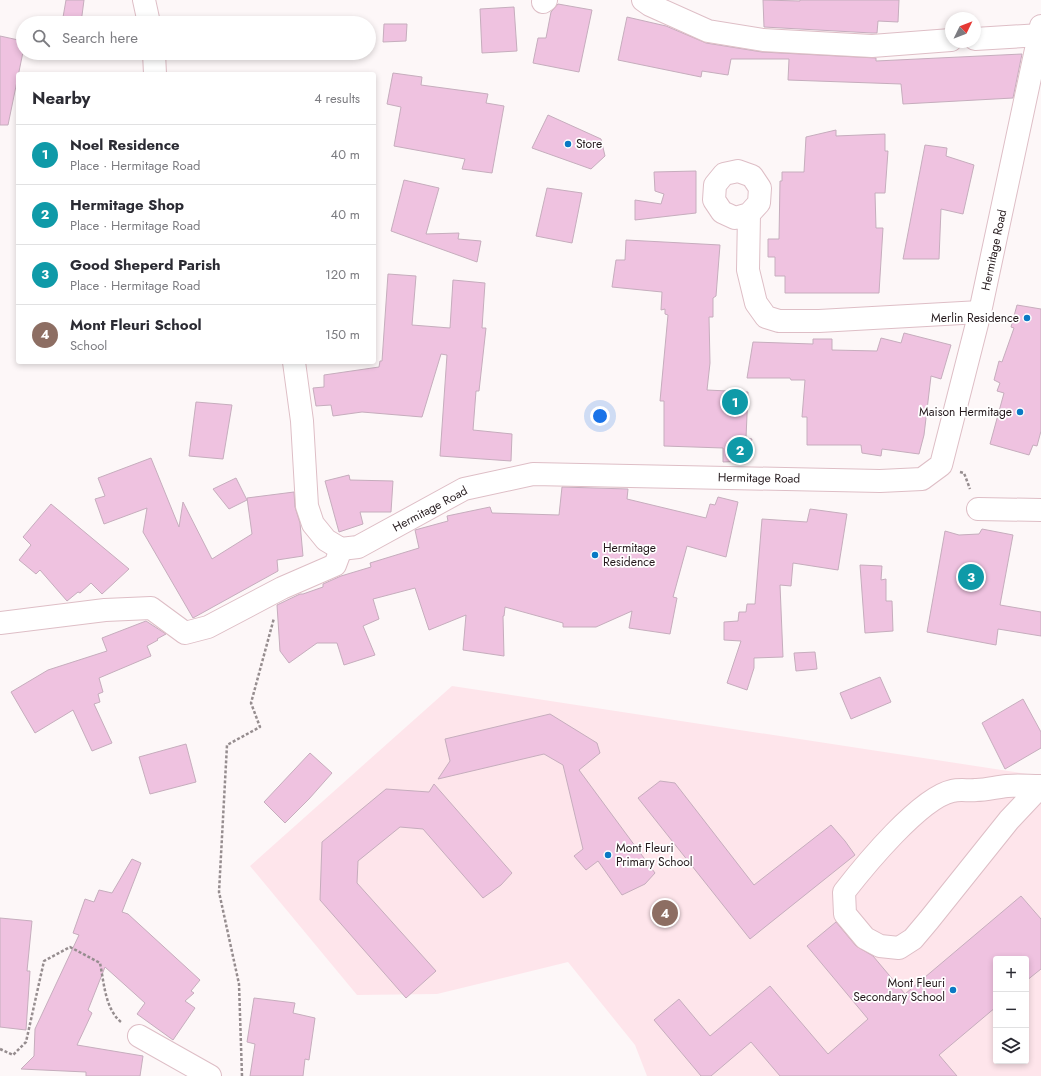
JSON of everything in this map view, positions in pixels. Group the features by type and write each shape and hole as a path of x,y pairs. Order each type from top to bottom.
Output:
{"street":[{"path":"144,0 147,16"},
{"path":"643,0 650,5 708,31 763,40 872,46 945,40"},
{"path":"981,38 1041,32"},
{"name":"Hermitage Road","path":"341,549 358,547 464,489 534,474 880,481 922,479 941,465 980,312 1041,32"},
{"path":"154,60 155,72"},
{"path":"749,214 748,270 756,304 766,316 779,321 818,321 980,312"},
{"path":"0,623 105,610 151,608 185,633 208,627 282,588 335,565 341,549 326,540 313,524 307,506 302,421 294,364"},
{"path":"978,509 1041,510"},
{"path":"1008,786 1041,786 1009,820 913,939 899,948 880,946 865,938 845,914 844,892 888,840 912,817 934,799 952,791 977,790 1008,786"},
{"path":"139,1036 210,1076"}],"path":[{"path":"941,465 964,473 978,509"},
{"path":"242,1076 239,984 219,892 227,745 260,727 251,703 282,588"},
{"path":"0,1048 13,1055 26,1042 44,961 70,947 100,963 106,998 117,1019 139,1036"}],"shaded area":[{"path":"452,686 1041,776 1041,1076 647,1076 635,1045 568,962 437,994 357,995 250,866"}],"building":[{"path":"66,0 84,0 82,16 63,16"},
{"path":"763,0 899,0 898,22 878,21 877,33 764,27"},
{"path":"558,4 592,10 579,72 533,63 538,38 546,38 551,12"},
{"path":"514,7 517,51 482,53 480,9"},
{"path":"627,17 666,26 706,43 762,52 876,58 876,61 1022,54 1013,98 903,104 901,84 788,80 789,59 731,59 728,75 702,71 701,77 618,60"},
{"path":"384,24 407,24 406,41 383,42"},
{"path":"0,36 16,39 16,60 21,60 19,72 16,72 16,86 8,125 0,125"},
{"path":"393,73 422,77 421,85 488,94 486,103 504,106 492,173 462,169 465,159 394,146 401,107 387,104"},
{"name":"Store","path":"548,115 601,139 605,156 591,169 532,148"},
{"path":"836,130 836,136 885,134 885,151 888,151 885,193 875,193 876,228 883,228 879,293 785,293 785,276 775,276 775,257 768,257 768,239 779,239 780,181 782,181 782,172 804,172 806,137"},
{"path":"925,145 947,148 946,156 974,165 963,214 941,209 939,259 903,259"},
{"path":"696,171 696,213 635,220 635,200 661,204 664,194 655,191 654,172"},
{"path":"404,180 439,188 426,234 459,233 458,239 481,241 477,262 391,231"},
{"path":"547,188 582,193 572,243 536,236"},
{"path":"626,240 720,245 716,296 713,298 713,317 709,317 710,363 707,390 748,392 746,438 752,439 747,461 723,462 723,448 664,446 664,401 660,401 668,315 665,314 665,309 661,310 662,292 612,287 616,260 625,260"},
{"path":"388,274 416,276 412,325 450,328 453,280 485,283 482,328 486,328 479,391 476,391 473,430 512,434 511,461 440,456 447,355 441,354 422,417 362,412 333,416 331,405 316,406 313,388 324,387 324,375 379,367 380,361 382,361"},
{"name":"Maison Hermitage","path":"1017,305 1041,309 1041,431 1037,446 1033,445 1029,455 990,444 1004,393 997,391 1000,383 994,380 999,361 1002,362 1014,328 1011,327"},
{"path":"904,333 951,345 941,379 931,376 924,435 919,454 882,449 881,456 862,453 861,445 807,445 807,417 802,417 805,380 791,380 790,378 747,378 753,342 813,344 813,339 832,339 832,350 877,351 881,338 901,343"},
{"path":"196,402 232,405 223,459 189,456"},
{"path":"151,458 179,527 183,502 212,559 252,534 247,498 294,492 295,507 300,523 303,556 277,560 278,571 193,618 143,532 147,508 104,524 95,499 105,496 98,478"},
{"path":"349,475 350,480 393,481 391,512 360,512 363,524 339,532 325,481"},
{"path":"236,478 247,500 229,509 213,489"},
{"path":"562,487 628,489 627,499 706,518 710,504 715,505 718,497 738,502 726,557 687,546 673,597 677,598 670,634 629,628 632,611 596,627 563,627 563,623 505,607 503,616 504,656 463,650 466,615 429,630 415,588 373,599 379,619 363,626 375,655 344,665 337,643 317,643 289,663 280,651 277,605 300,594 323,587 323,584 341,576 371,567 370,563 419,548 415,530 448,521 447,516 490,507 492,513 559,515"},
{"path":"51,504 129,569 102,594 91,583 80,593 78,592 67,601 40,570 36,574 19,560 31,545 23,537"},
{"path":"810,509 847,514 838,570 793,563 791,586 780,585 783,657 754,658 754,668 747,690 727,683 741,641 724,640 724,622 738,621 739,612 746,612 747,604 755,604 762,519 807,522"},
{"path":"982,529 1013,535 1000,605 1041,612 1041,636 998,629 996,645 927,632 945,531 959,535 979,534"},
{"path":"860,565 882,566 881,580 886,579 886,601 892,601 893,631 865,633"},
{"path":"146,621 166,634 147,646 151,656 99,678 103,692 98,694 100,702 94,704 112,743 92,751 73,710 35,733 11,692 48,670 107,651 102,638"},
{"path":"815,652 817,669 796,671 794,653"},
{"path":"880,677 891,702 851,719 840,693"},
{"path":"1023,699 1041,732 1041,748 1005,769 982,723"},
{"path":"550,714 597,743 600,753 579,770 655,873 645,884 622,895 598,861 586,870 574,856 583,849 563,765 544,754 438,779 450,761 445,739"},
{"path":"186,744 196,782 150,794 139,757"},
{"path":"310,753 332,773 285,823 264,802"},
{"path":"660,781 675,783 754,885 831,825 855,855 750,939 638,798"},
{"path":"434,784 512,873 501,885 483,898 423,829 400,827 358,861 357,883 436,971 406,998 320,900 322,842 386,789 429,792"},
{"path":"132,859 141,863 122,912 128,914 200,980 191,991 194,993 185,1001 195,1008 173,1040 137,1014 145,1003 105,967 88,1010 92,1013 77,1045 143,1056 140,1076 86,1076 86,1072 21,1069 34,1056 35,1029 79,935 73,933 85,899 94,902 99,890 112,893"},
{"name":"Mont Fleuri Secondary School","path":"1021,896 1041,919 1041,969 1029,979 1029,956 993,956 993,1010 939,1055 957,1076 780,1076 751,1042 711,1076 701,1076 654,1020 679,999 710,1036 770,986 828,1054 868,1019 807,946 836,922 856,946 873,956 905,994"},
{"path":"0,918 32,921 27,971 30,971 26,1030 0,1027"},
{"path":"254,998 295,1003 293,1013 315,1018 309,1060 305,1059 303,1076 250,1076 255,1044 247,1042"}],"place":[{"name":"Store","path":"568,144"},
{"name":"Merlin Residence","path":"1027,318"},
{"name":"Noel Residence","path":"735,402"},
{"name":"Maison Hermitage","path":"1020,412"},
{"name":"Hermitage Shop","path":"740,450"},
{"name":"Hermitage Residence","path":"595,555"},
{"name":"Good Sheperd Parish","path":"971,577"},
{"name":"Mont Fleuri Primary School","path":"608,855"},
{"name":"Mont Fleuri School","path":"665,913"},
{"name":"Mont Fleuri Secondary School","path":"953,990"}]}
